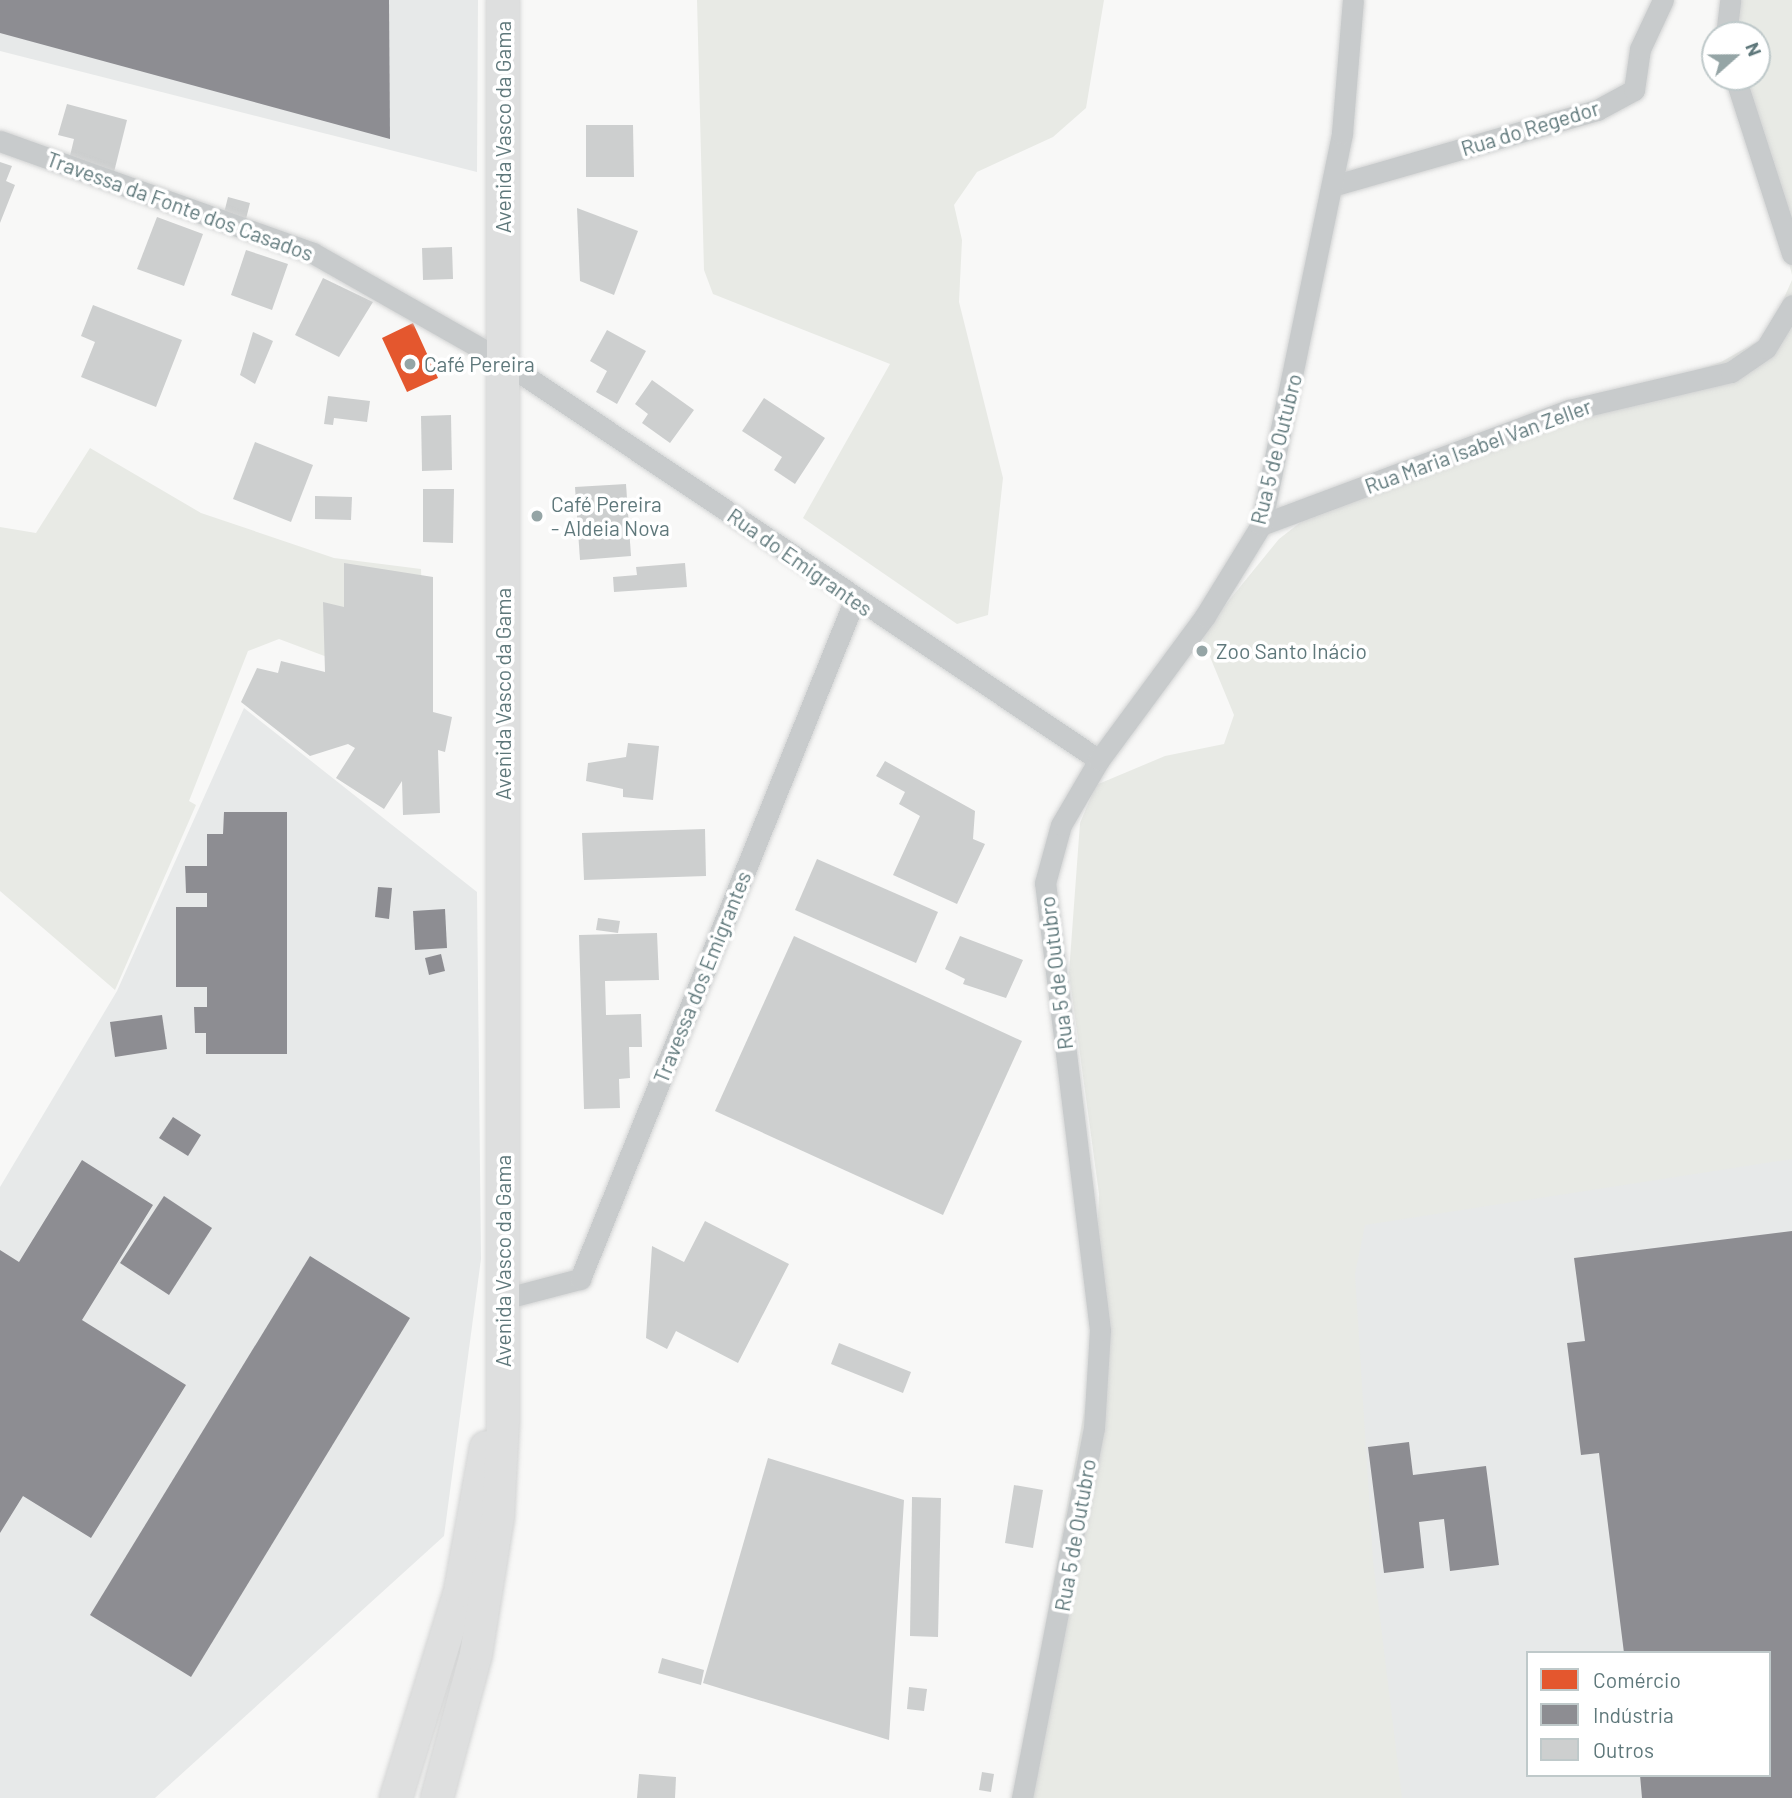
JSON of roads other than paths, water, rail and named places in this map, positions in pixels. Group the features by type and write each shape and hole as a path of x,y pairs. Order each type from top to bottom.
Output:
{"main road":[{"name":"Avenida Vasco da Gama","path":"437,1798 476,1654 498,1516 503,1299 503,0"},
{"name":"Avenida Vasco da Gama","path":"398,1794 460,1591 502,1388"},
{"path":"452,1798 498,1618 498,1516"}],"street":[{"name":"Rua 5 de Outubro","path":"1023,1798 1094,1428 1100,1330 1045,883 1061,825 1099,760 1205,616 1261,525 1332,186 1353,0"},
{"name":"Rua do Regedor","path":"1332,186 1597,110 1634,90 1640,49 1663,0"},
{"path":"1728,21 1730,0"},
{"path":"1740,91 1792,254"},
{"name":"Travessa da Fonte dos Casados","path":"0,141 313,253 503,361"},
{"name":"Rua Maria Isabel Van Zeller","path":"1261,525 1569,410 1731,372 1766,348 1792,305"},
{"name":"Rua do Emigrantes","path":"503,361 854,601 1099,760"},
{"name":"Travessa dos Emigrantes","path":"503,1299 580,1279 854,601"}],"place":[{"name":"Café Pereira","path":"410,364"},
{"name":"Café Pereira - Aldeia Nova","path":"537,516"},
{"name":"Zoo Santo Inácio","path":"1202,651"}]}
